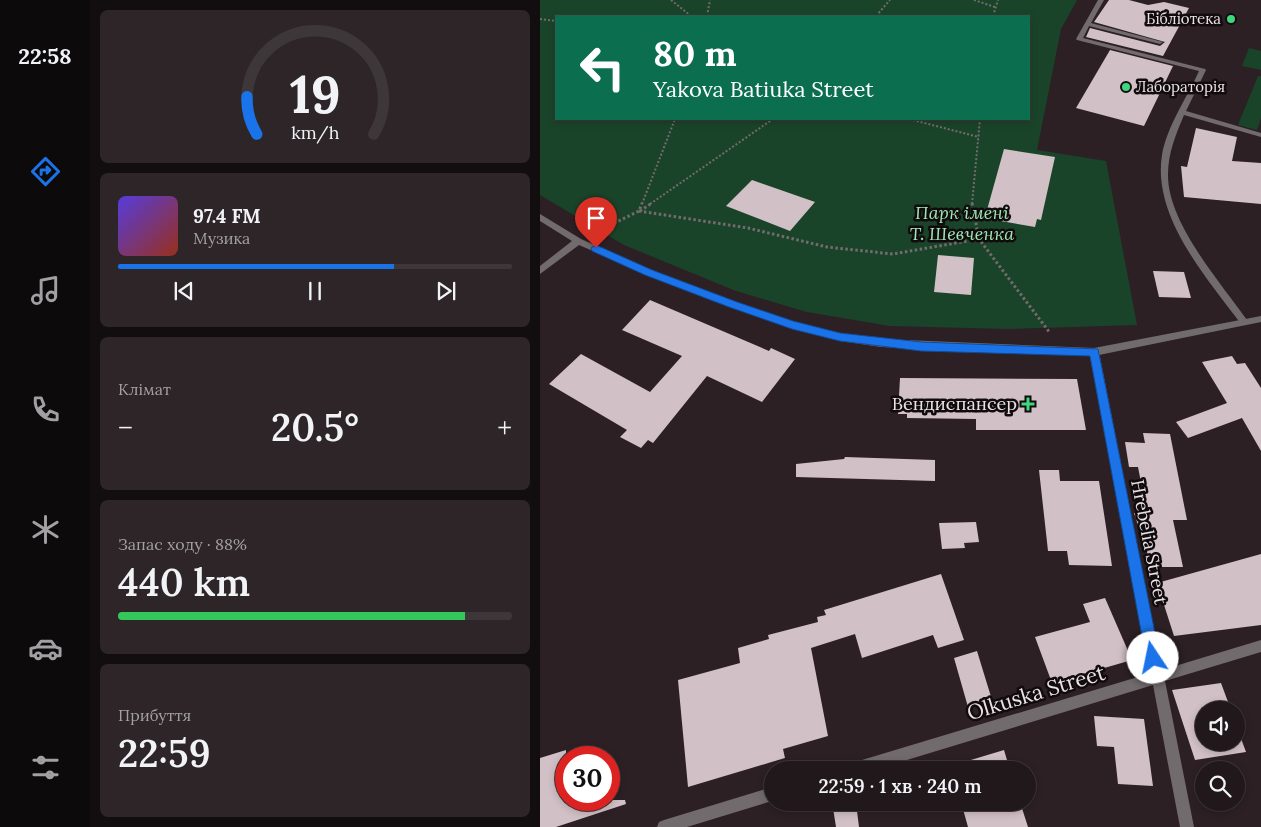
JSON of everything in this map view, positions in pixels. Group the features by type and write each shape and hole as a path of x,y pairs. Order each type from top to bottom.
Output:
{"street":[{"path":"1101,0 1078,39 1203,70 1166,152 1164,175 1166,190 1186,238 1244,322"},
{"path":"1087,24 1160,42"},
{"path":"1184,113 1261,135"},
{"path":"540,217 578,240 649,272 792,325 840,337 921,346 1094,352 1261,319"},
{"path":"540,271 578,240"},
{"name":"Hrebelia Street","path":"1094,352 1187,827"},
{"name":"Olkuska Street","path":"882,761 1261,646"},
{"path":"664,827 764,796"}],"path":[{"path":"671,0 690,15"},
{"path":"707,15 710,0"},
{"path":"877,15 890,0"},
{"path":"974,0 995,7"},
{"path":"993,15 998,0"},
{"path":"540,18 555,21"},
{"path":"639,211 675,120"},
{"path":"578,240 639,211 772,120"},
{"path":"913,120 979,137"},
{"path":"980,120 971,200 979,239 1064,351"},
{"path":"639,211 748,228 827,247 893,254 979,239"}],"green space":[{"name":"Парк імені Т. Шевченка","path":"540,0 1077,0 1061,29 1037,150 1106,161 1137,325 1009,329 890,326 807,312 736,291 624,245 540,195"},
{"path":"1249,48 1261,51 1261,70 1242,66"},
{"path":"1258,76 1261,76 1261,118 1257,130 1238,125"}],"building":[{"path":"1109,0 1129,0 1148,5 1164,2 1189,8 1163,56 1086,37 1090,28 1160,46 1165,42 1094,22"},
{"name":"Лабораторія","path":"1110,50 1173,66 1144,126 1076,108"},
{"path":"1196,128 1237,137 1232,161 1261,163 1261,204 1184,197 1181,166 1187,167"},
{"path":"1004,149 1055,157 1041,220 1037,219 1035,227 989,219 992,211 987,210"},
{"path":"752,180 815,202 790,231 726,206"},
{"path":"938,255 974,258 971,295 934,292"},
{"path":"1153,271 1184,272 1191,298 1159,297"},
{"path":"650,300 769,351 771,348 795,359 762,402 707,376 653,443 648,440 641,448 620,437 627,430 549,384 581,354 650,392 682,356 622,330"},
{"path":"1232,356 1237,364 1245,363 1261,388 1261,451 1242,418 1188,438 1176,422 1227,403 1202,362"},
{"name":"Вендиспансер","path":"900,378 1077,379 1086,430 976,430 976,419 907,418 907,414 898,414"},
{"path":"1143,433 1170,434 1187,520 1173,520 1183,567 1152,567 1134,513 1147,513 1138,467 1129,467 1125,442 1145,443"},
{"path":"845,457 935,460 935,481 796,477 796,464 844,459"},
{"path":"1039,470 1059,470 1060,481 1099,481 1112,566 1069,565 1067,551 1048,551"},
{"path":"976,522 979,542 964,543 965,548 942,549 939,523"},
{"path":"1261,554 1261,625 1174,636 1157,583"},
{"path":"941,574 964,640 938,648 933,635 862,658 855,634 811,648 828,736 783,749 785,758 775,761 764,761 764,764 688,787 678,680 740,663 738,648 769,639 768,635 818,622 817,617 826,615 824,610"},
{"path":"1105,598 1132,660 1052,683 1035,637 1090,622 1083,604"},
{"path":"977,651 992,700 968,707 954,658"},
{"path":"1221,683 1228,701 1195,701 1195,751 1245,751 1245,749 1246,752 1195,760 1172,690"},
{"path":"1094,716 1144,719 1153,786 1118,784 1114,747 1097,746"},
{"path":"1004,750 1007,761 968,761"},
{"path":"555,753 555,811 605,811 556,827 540,827 540,758"},
{"path":"620,800 625,800 626,804 620,806"},
{"path":"833,811 857,811 859,827 836,827"},
{"path":"964,811 1023,811 1028,827 968,827"}],"place":[{"name":"Бібліотека","path":"1231,19"},
{"name":"Лабораторія","path":"1126,87"},
{"name":"Вендиспансер","path":"1028,404"}],"route":[{"path":"596,248 649,272 733,304 792,325 840,337 921,346 1094,352 1153,658"}]}
